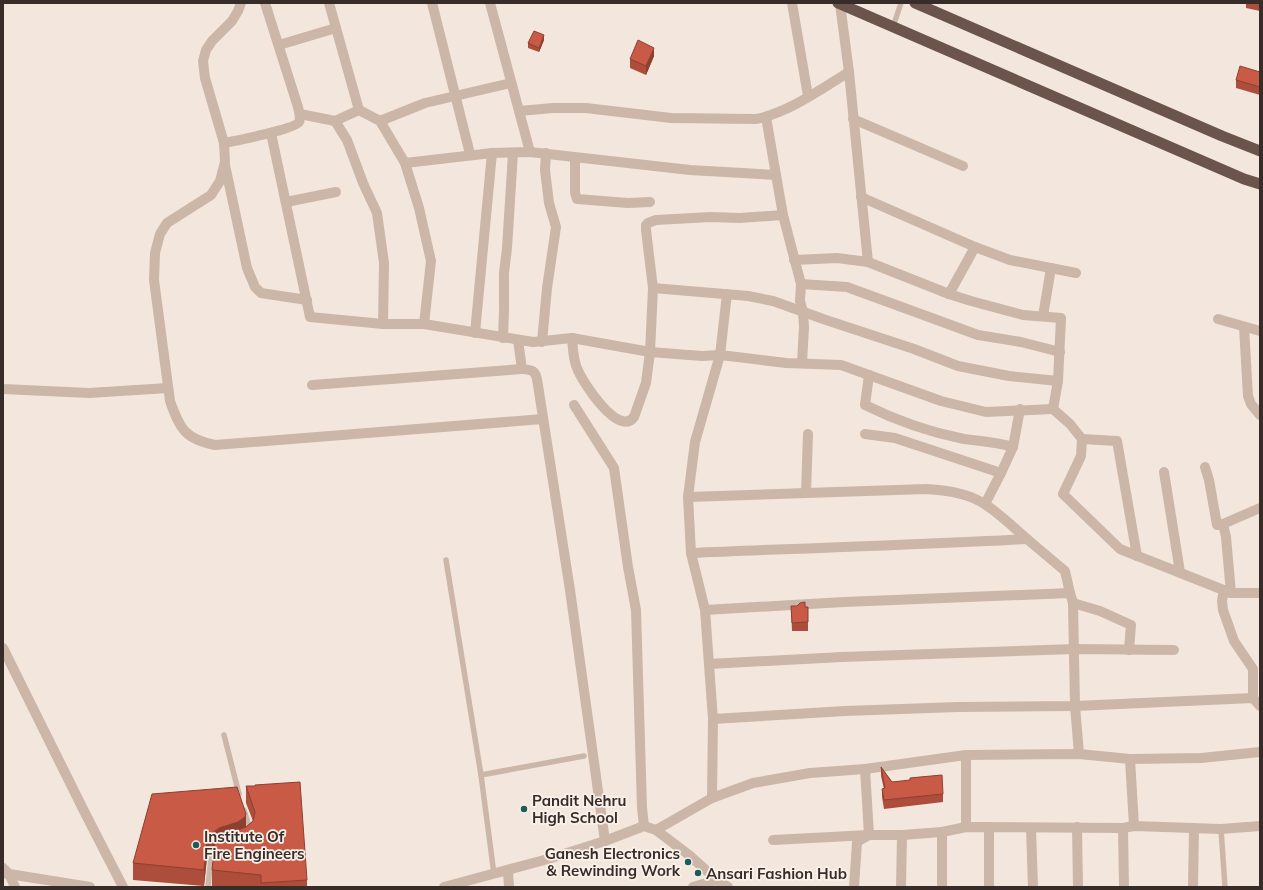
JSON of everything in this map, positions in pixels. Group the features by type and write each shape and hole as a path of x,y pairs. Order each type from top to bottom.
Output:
{"highway":[{"path":"839,3 1229,173 1260,184"},
{"path":"915,3 1260,151"}],"street":[{"path":"241,3 232,21 212,41 206,50 203,62 205,78 224,143 225,162 247,268 255,287 261,293 307,300"},
{"path":"224,143 271,133 297,125 299,122 300,114 265,3"},
{"path":"328,3 359,110 380,121 405,163 419,208 431,261 424,324"},
{"path":"432,3 470,154"},
{"path":"490,3 530,152"},
{"path":"792,3 808,96"},
{"path":"839,3 849,72 868,262"},
{"path":"279,45 336,28"},
{"path":"519,112 552,108 586,108 671,118 756,119 766,117 792,106 849,72"},
{"path":"380,121 425,103 511,83"},
{"path":"300,114 335,121 359,110"},
{"path":"766,117 784,215 801,284 800,301 803,312 804,328 802,363"},
{"path":"853,119 963,166"},
{"path":"335,121 347,140 363,183 377,213 384,263 383,324"},
{"path":"271,133 310,317 383,324 424,324 533,342 572,338 650,352 702,356 720,355 786,363 841,365 941,401 986,412 1020,409 1053,409 1070,424 1082,440 1081,456 1063,494 1120,548 1227,592 1260,593"},
{"path":"405,163 492,152 530,152 690,170 776,175"},
{"path":"475,333 492,152"},
{"path":"502,338 504,273 513,153"},
{"path":"542,342 547,288 556,228 549,203 545,170 546,153"},
{"path":"576,158 575,193 578,199 650,202"},
{"path":"225,162 220,181 211,195 167,223 160,234 155,253 154,280 170,401 176,419 187,434 199,442 215,445 543,418"},
{"path":"286,202 336,192"},
{"path":"861,197 975,247 1010,260 1076,273"},
{"path":"572,338 574,362 583,381 611,415 619,421 625,423 631,420 634,417 646,383 650,352 653,288 646,225 656,220 711,217 740,218 784,215"},
{"path":"949,294 975,247"},
{"path":"794,260 837,258 868,262 949,294 1023,315 1061,318 1058,381 1053,409"},
{"path":"1044,316 1051,268"},
{"path":"801,284 847,287 978,335 1021,342 1060,352"},
{"path":"653,288 748,296 773,301 914,349 958,366 1009,376 1058,381"},
{"path":"712,798 713,719 705,610 691,553 688,497 695,442 720,355 727,294"},
{"path":"1218,319 1260,331"},
{"path":"1244,327 1248,396 1251,404 1260,415"},
{"path":"518,340 522,369"},
{"path":"312,385 522,369 532,370 536,374 570,590 605,841"},
{"path":"868,375 865,405 892,418 927,431 964,439 1005,444 1013,447"},
{"path":"3,389 89,393 168,388"},
{"path":"574,405 614,468 628,567 636,610 642,808 644,826"},
{"path":"985,504 1013,447 1020,409"},
{"path":"806,493 808,434"},
{"path":"865,434 895,438 1001,473"},
{"path":"1082,440 1117,441 1137,556"},
{"path":"1205,467 1217,525 1223,524 1260,508"},
{"path":"1164,472 1180,572"},
{"path":"688,497 934,490 956,493 985,504 1065,571 1072,598 1075,706 1079,754"},
{"path":"713,719 868,710 958,707 1257,702 1254,672 1234,641 1223,610 1222,601 1227,592 1226,537 1223,524"},
{"path":"691,553 1026,539"},
{"path":"705,610 844,602 1072,598 1131,625 1129,650"},
{"path":"3,648 123,887"},
{"path":"709,664 842,657 1074,649 1174,650"},
{"path":"656,830 712,798 753,783 810,773 865,769 966,755 1079,754 1130,759 1201,758 1260,752"},
{"path":"966,755 966,827"},
{"path":"1130,759 1134,826"},
{"path":"865,769 869,835"},
{"path":"444,887 548,860 644,826 656,830 689,855 717,880 728,887"},
{"path":"773,840 869,835 902,835 942,832 966,827 1123,828 1134,826 1222,829 1260,826"},
{"path":"989,827 989,887"},
{"path":"1077,827 1078,887"},
{"path":"1031,828 1032,887"},
{"path":"1123,828 1124,887"},
{"path":"1193,887 1194,828"},
{"path":"942,832 942,887"},
{"path":"854,887 857,842 869,835"},
{"path":"901,887 902,835"},
{"path":"5,871 15,887"},
{"path":"5,871 90,887"},
{"path":"508,871 509,887"},
{"path":"693,887 717,880"}],"lane":[{"path":"894,28 901,3"},
{"path":"446,560 481,775 494,874"},
{"path":"224,735 237,789 251,830 250,836"},
{"path":"481,775 584,756"},
{"path":"1222,829 1225,887"},
{"path":"208,887 211,857 217,849 224,847"}],"building":[{"path":"534,31 544,35 539,48 528,43"},
{"path":"638,40 654,48 646,66 630,59"},
{"path":"1240,66 1260,72 1260,87 1236,80"},
{"path":"805,602 805,607 808,607 808,622 792,623 791,606 797,606 800,603"},
{"path":"881,767 892,782 910,780 910,778 942,775 943,794 884,800 882,789 885,788"},
{"path":"300,782 307,880 261,883 261,875 212,870 215,842 222,836 246,827 253,821 255,812 246,786"},
{"path":"237,787 246,814 245,817 238,822 219,828 212,833 207,840 204,870 133,863 152,794"}],"place":[{"name":"Pandit Nehru High School","path":"524,809"},
{"name":"Institute Of Fire Engineers","path":"196,845"},
{"name":"Ganesh Electronics & Rewinding Work","path":"688,862"},
{"name":"Ansari Fashion Hub","path":"698,873"}]}
